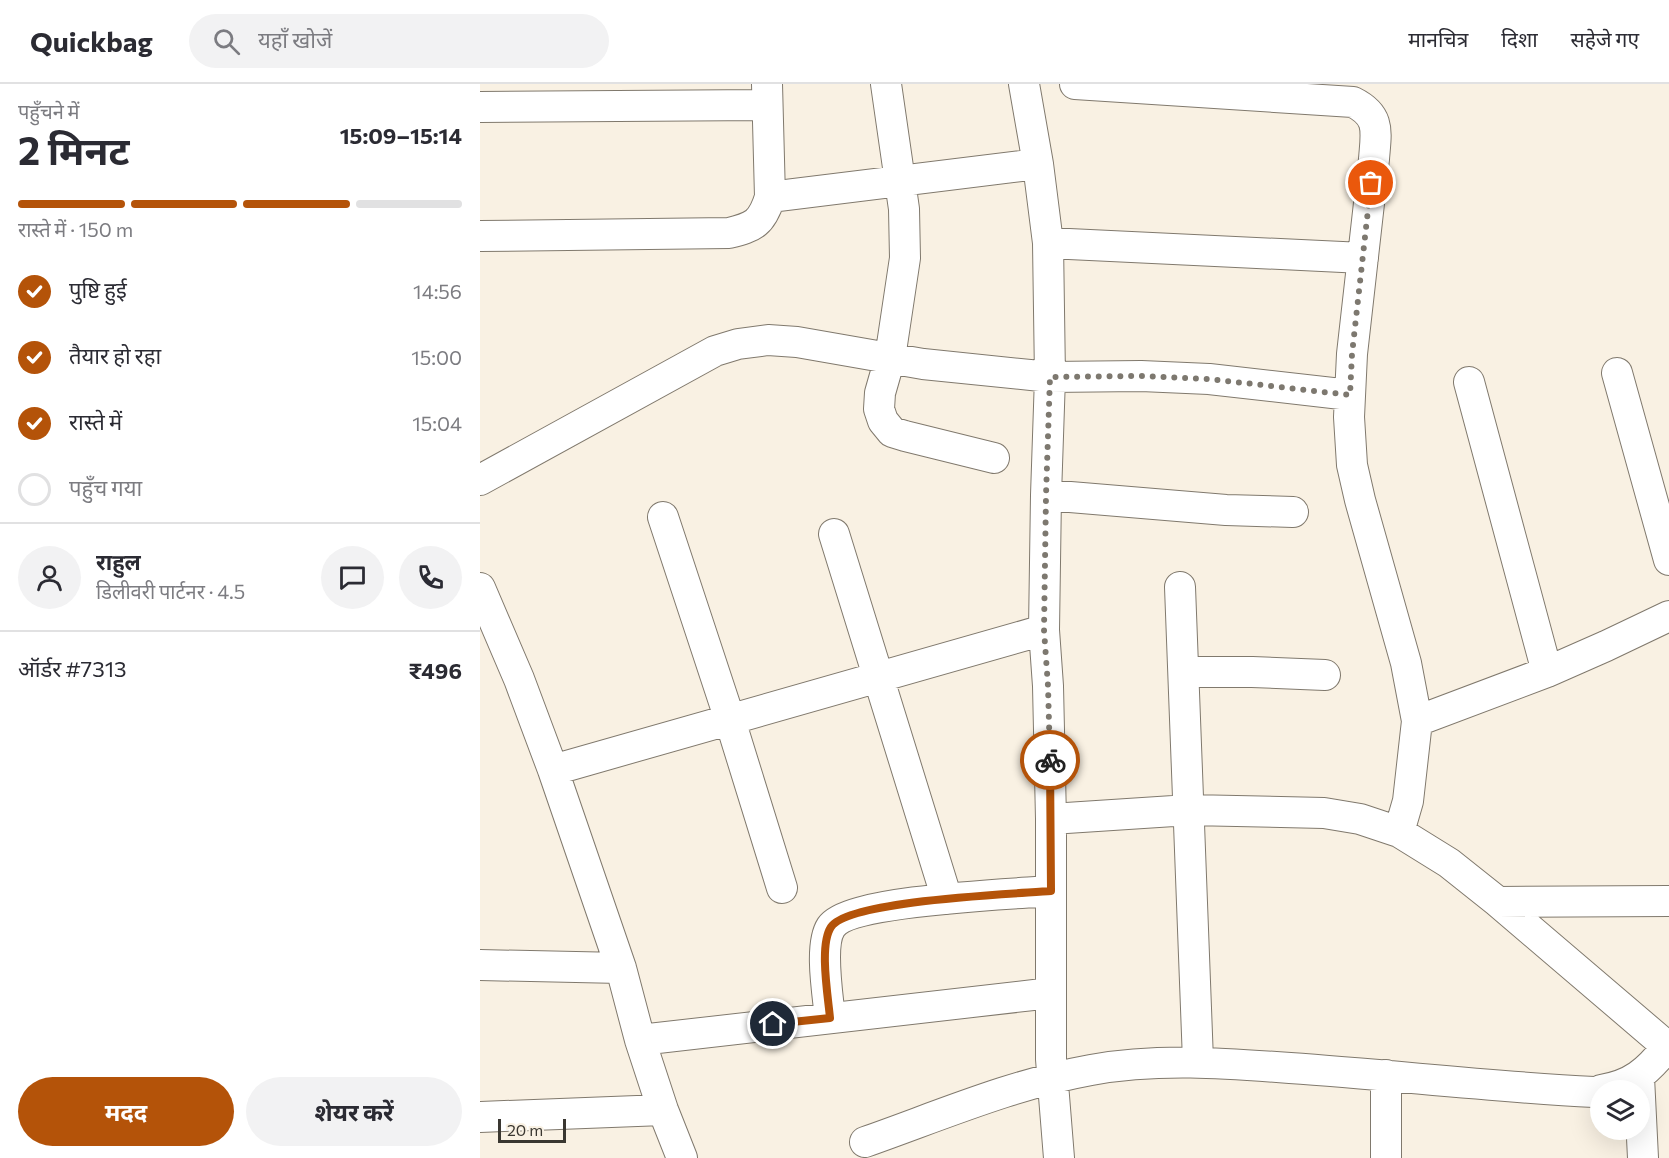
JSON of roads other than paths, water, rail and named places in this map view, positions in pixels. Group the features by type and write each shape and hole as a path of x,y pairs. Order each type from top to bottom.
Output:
{"street":[{"path":"886,84 903,210 905,258 890,357 880,393 879,409 883,421 892,432 994,458"},
{"path":"1024,84 1038,164 1048,243 1050,377 1044,630 1048,686 1051,819 1053,1078 1059,1158"},
{"path":"1075,84 1224,88 1353,102 1365,108 1372,117 1376,132 1352,354 1349,417 1352,465 1406,663 1417,721 1408,801 1399,832"},
{"path":"480,106 560,95 767,94 770,197 766,212 757,222 743,230 729,233 480,236"},
{"path":"770,197 1038,164"},
{"path":"1048,243 1363,258"},
{"path":"480,480 715,351 738,344 768,340 797,342 923,364 1050,377 1141,376 1209,379 1350,395"},
{"path":"1617,373 1669,560"},
{"path":"1469,382 1547,672"},
{"path":"1046,495 1226,510 1293,512"},
{"path":"663,517 782,888"},
{"path":"834,534 947,899"},
{"path":"1180,586 1198,1062"},
{"path":"480,589 519,679 553,770 621,968 640,1040 663,1110 682,1158"},
{"path":"1417,721 1547,672 1669,616"},
{"path":"553,770 1044,630"},
{"path":"1184,672 1325,675"},
{"path":"1051,819 1189,810 1324,813 1360,819 1399,832 1449,863 1498,902 1668,1048 1640,1077 1634,1080"},
{"path":"830,1018 825,956 826,938 832,925 844,917 901,904 1051,891"},
{"path":"1498,902 1669,901"},
{"path":"480,965 621,968"},
{"path":"640,1040 1051,993"},
{"path":"865,1142 1053,1078 1130,1065 1198,1062 1590,1092"},
{"path":"1386,1075 1386,1158"},
{"path":"1640,1077 1643,1158"},
{"path":"480,1117 663,1110"}]}
